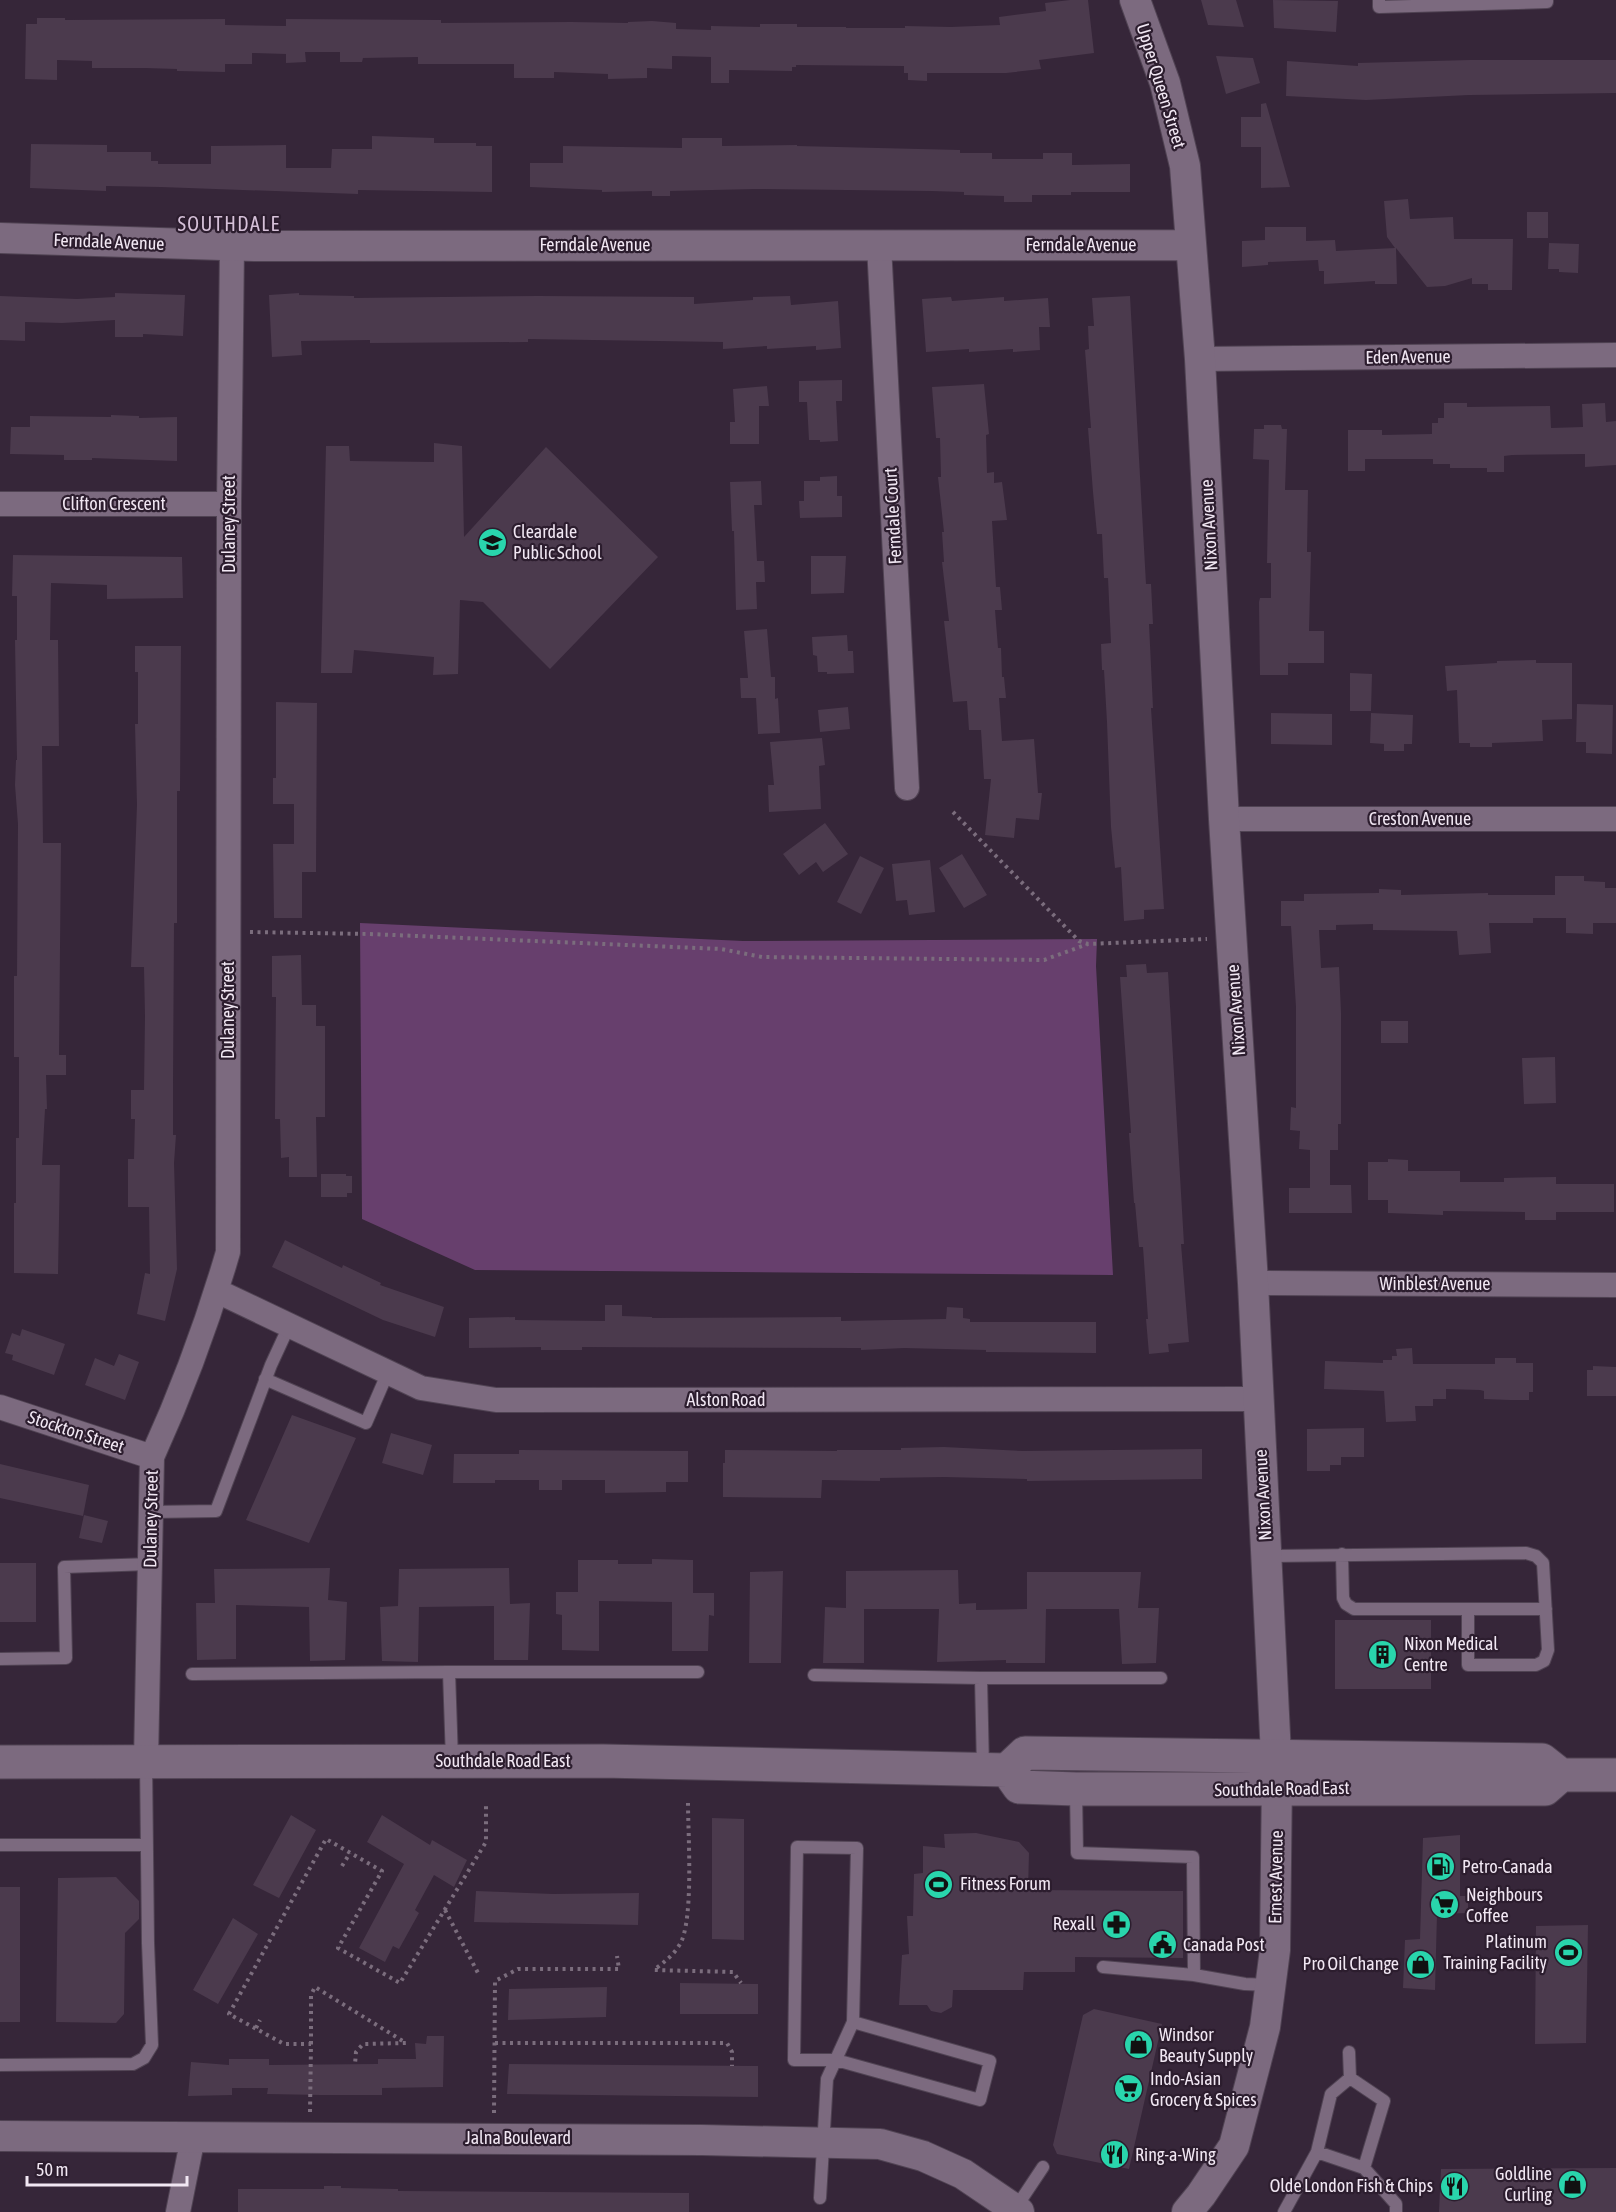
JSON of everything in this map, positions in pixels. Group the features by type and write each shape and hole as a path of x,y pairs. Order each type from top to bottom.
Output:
{"main road":[{"name":"Southdale Road East","path":"0,1762 615,1762 995,1770 1024,1753 1276,1774 1545,1789 1561,1775 1616,1775"},
{"name":"Southdale Road East","path":"995,1770 1019,1787 1076,1789 1276,1774"}],"street":[{"name":"Upper Queen Street","path":"1135,0 1165,83 1185,166 1190,245"},
{"name":"Ferndale Avenue","path":"0,238 232,246 1190,245"},
{"name":"Ferndale Court","path":"879,245 907,788"},
{"name":"Nixon Avenue","path":"1190,245 1200,359 1224,819 1253,1283 1276,1774"},
{"name":"Dulaney Street","path":"146,1761 152,1457 165,1430 217,1291 228,1252 229,504 232,246"},
{"name":"Eden Avenue","path":"1200,359 1616,355"},
{"name":"Clifton Crescent","path":"0,504 229,504"},
{"name":"Creston Avenue","path":"1224,819 1616,819"},
{"name":"Winblest Avenue","path":"1253,1283 1616,1286"},
{"name":"Alston Road","path":"217,1291 421,1388 496,1400 1258,1399"},
{"name":"Stockton Street","path":"0,1407 152,1457"},
{"name":"Ernest Avenue","path":"1188,2212 1234,2146 1265,2027 1275,1950 1276,1774"},
{"name":"Jalna Boulevard","path":"0,2136 690,2139 880,2144 923,2156 963,2174 1017,2210"},
{"path":"178,2212 193,2137"}],"lane":[{"path":"1379,0 1379,7 1547,2 1547,0"},
{"path":"151,1512 216,1511 265,1379 289,1326"},
{"path":"265,1379 366,1423 388,1372"},
{"path":"1266,1556 1526,1553 1536,1556 1543,1563 1548,1650 1544,1661 1536,1665 1468,1665 1468,1609"},
{"path":"1342,1554 1343,1598 1346,1604 1354,1609 1546,1609"},
{"path":"0,1659 66,1658 64,1567 150,1564"},
{"path":"449,1672 452,1761"},
{"path":"192,1674 698,1672"},
{"path":"814,1675 1161,1678"},
{"path":"981,1678 995,1770"},
{"path":"0,2065 133,2064 144,2058 152,2045 146,1761"},
{"path":"1076,1789 1077,1853 1193,1857 1194,1975"},
{"path":"0,1845 147,1845"},
{"path":"820,2198 827,2079 836,2060 853,2022 857,1848 797,1847 794,2060 836,2060 980,2100 990,2061 853,2022"},
{"path":"1102,1967 1194,1975 1245,1984 1270,1984"},
{"path":"1349,2052 1350,2078"},
{"path":"1284,2212 1317,2152 1332,2094 1350,2078"},
{"path":"1350,2078 1384,2101 1364,2168"},
{"path":"1317,2152 1364,2168 1396,2204 1396,2212"},
{"path":"1017,2210 1042,2167"}],"path":[{"path":"953,812 1079,940 1088,944"},
{"path":"228,931 370,934 721,949 762,957 1044,960 1088,944 1202,940"},
{"path":"311,2044 284,2044 229,2014 326,1839 382,1871 338,1948 400,1983 486,1842 486,1803"},
{"path":"688,1803 688,1920 681,1942 672,1956 654,1970 734,1972 741,1983"},
{"path":"342,1866 350,1853"},
{"path":"445,1909 478,1973"},
{"path":"495,2113 495,1981 518,1969 619,1969 618,1956"},
{"path":"310,2112 310,1995 315,1987 406,2043 363,2044 356,2052 355,2064"},
{"path":"256,2028 261,2020"},
{"path":"495,2043 727,2043 732,2052 732,2066"}],"shaded area":[{"path":"360,923 743,941 1097,939 1096,966 1113,1275 475,1270 362,1219"}],"building":[{"path":"1088,0 1094,53 1039,60 1041,69 1006,73 927,73 927,81 908,80 908,73 904,73 904,66 796,65 792,67 792,71 729,70 729,83 711,83 711,57 672,56 672,69 647,68 647,78 608,79 608,74 554,72 554,78 514,78 514,64 418,64 418,57 363,58 362,62 340,62 340,52 305,52 306,62 286,63 286,54 252,53 252,64 225,64 225,72 92,68 92,61 57,60 57,80 25,79 26,24 37,24 37,18 65,18 65,20 225,19 225,25 286,26 286,19 441,20 441,23 652,21 676,23 676,29 711,30 711,26 760,27 760,24 797,24 797,27 905,28 905,26 1000,25 999,17 1046,11 1045,3"},
{"path":"1201,0 1236,0 1244,27 1208,25"},
{"path":"1273,0 1338,1 1336,32 1274,28"},
{"path":"1216,56 1253,58 1260,83 1226,94"},
{"path":"1616,60 1616,93 1469,95 1366,100 1286,96 1287,61 1358,66 1358,63"},
{"path":"1266,103 1290,187 1261,188 1261,147 1241,147 1241,117 1261,117 1261,104"},
{"path":"372,136 434,138 434,143 476,143 476,146 492,146 492,192 358,190 358,194 161,187 106,186 106,191 30,188 31,144 107,145 107,152 151,152 151,161 158,161 158,164 211,164 211,146 286,145 286,168 331,168 332,149 372,149"},
{"path":"682,138 722,138 722,146 797,145 960,150 960,153 992,153 992,159 1043,159 1043,153 1072,153 1072,165 1130,164 1130,192 1071,192 1071,195 1032,195 1032,202 1004,202 1004,196 964,195 964,192 755,189 670,191 670,196 652,196 652,191 602,192 602,190 530,187 530,163 563,163 563,146 682,148"},
{"path":"1408,199 1410,219 1453,217 1454,239 1513,239 1512,290 1488,290 1488,284 1472,284 1472,278 1445,286 1427,287 1396,248 1397,284 1375,284 1375,281 1324,284 1324,271 1319,271 1318,260 1268,262 1268,265 1242,267 1242,241 1265,240 1265,227 1306,227 1306,241 1335,240 1336,251 1395,248 1387,237 1384,201"},
{"path":"1527,212 1548,212 1548,238 1527,238"},
{"path":"1549,243 1579,244 1578,273 1548,269"},
{"path":"115,293 185,295 183,336 143,334 143,337 115,337 115,320 62,323 25,322 25,341 0,340 0,296 77,299 115,297"},
{"path":"299,293 299,295 354,296 354,298 694,297 694,304 753,300 753,297 790,296 791,305 838,301 841,348 816,350 816,346 767,349 767,346 723,349 723,342 528,339 528,342 301,341 302,355 272,357 269,295"},
{"path":"1130,296 1146,584 1151,584 1153,624 1149,624 1153,708 1151,708 1164,909 1144,910 1144,919 1124,921 1121,867 1115,868 1111,827 1107,722 1104,670 1102,670 1101,644 1111,643 1108,578 1104,578 1102,534 1097,534 1088,428 1091,428 1085,350 1089,349 1088,326 1094,326 1092,298"},
{"path":"951,297 952,301 1004,297 1004,301 1048,298 1050,327 1039,327 1040,350 969,352 969,349 926,352 922,299"},
{"path":"842,380 842,401 836,401 838,441 809,440 807,402 799,402 799,381"},
{"path":"984,384 989,434 986,435 987,473 994,472 994,483 1002,482 1007,520 992,521 996,587 1000,587 1002,610 995,610 998,648 1001,648 1002,677 1004,677 1006,698 999,698 1002,741 1034,739 1038,793 1042,793 1039,820 1016,818 1014,838 985,835 991,779 984,779 981,730 969,730 967,701 953,702 944,621 949,621 942,562 944,562 942,532 944,532 938,477 941,477 940,438 936,438 932,387"},
{"path":"767,386 769,406 759,406 759,444 730,444 730,422 735,422 733,389"},
{"path":"1444,403 1467,403 1467,407 1550,406 1551,428 1583,427 1582,404 1605,403 1606,422 1616,421 1616,465 1585,467 1585,454 1512,455 1504,456 1504,472 1487,472 1487,468 1450,468 1450,464 1433,464 1433,459 1365,459 1365,471 1348,471 1348,430 1382,430 1382,435 1432,434 1432,423 1438,423 1438,418 1444,418"},
{"path":"111,415 139,416 139,418 177,417 177,461 92,458 92,460 64,460 64,455 10,454 11,427 30,427 30,416 111,417"},
{"path":"1264,425 1281,425 1282,429 1287,429 1285,490 1308,490 1307,552 1311,552 1309,631 1324,631 1324,663 1288,663 1288,675 1260,675 1259,602 1260,598 1271,598 1271,563 1267,563 1269,460 1253,459 1254,429 1264,429"},
{"path":"434,443 462,446 464,537 546,447 658,557 550,669 483,602 460,600 458,674 433,675 434,657 354,650 352,673 321,673 326,446 349,446 350,461 434,462"},
{"path":"837,476 837,496 842,496 842,517 800,518 799,501 804,501 804,481 820,481 820,477"},
{"path":"761,481 762,505 754,505 757,561 764,561 765,582 756,582 757,609 736,610 730,482"},
{"path":"13,555 182,557 183,598 107,599 107,585 51,583 50,640 58,640 59,746 42,746 43,843 61,843 59,1055 66,1055 66,1075 46,1075 47,1109 45,1109 42,1165 60,1165 58,1274 14,1273 16,1138 19,1138 19,1057 14,1057 18,824 15,785 17,596 12,596"},
{"path":"811,556 846,556 844,593 811,594"},
{"path":"767,629 771,677 775,677 775,699 778,698 780,733 758,734 756,698 741,698 740,678 748,678 744,631"},
{"path":"847,635 848,651 853,651 854,673 818,672 817,656 813,655 812,637"},
{"path":"135,646 181,646 180,791 177,791 177,923 174,923 173,1135 176,1135 174,1163 177,1269 165,1321 137,1314 145,1273 150,1274 149,1207 128,1207 128,1159 134,1159 135,1119 131,1119 131,1090 144,1090 145,1016 144,967 131,967 137,805 135,724 138,724 138,672 135,672"},
{"path":"1536,660 1536,663 1572,663 1572,719 1542,720 1543,741 1492,743 1492,747 1470,747 1470,743 1459,743 1457,690 1447,691 1445,666"},
{"path":"1350,673 1372,674 1371,711 1350,711"},
{"path":"276,702 317,703 316,872 302,872 302,918 274,918 273,844 294,844 294,804 273,804 273,778 276,778"},
{"path":"1577,704 1613,705 1612,754 1586,753 1586,742 1576,742"},
{"path":"848,707 850,729 820,732 818,710"},
{"path":"1271,713 1332,714 1332,745 1271,744"},
{"path":"1371,713 1413,715 1412,744 1404,744 1404,751 1384,751 1384,744 1370,743"},
{"path":"822,738 825,765 819,766 821,809 769,812 768,785 774,785 770,742"},
{"path":"825,823 848,854 823,872 816,862 799,875 783,854"},
{"path":"962,854 987,895 964,908 939,868"},
{"path":"860,856 884,868 861,914 837,902"},
{"path":"930,860 935,912 909,915 907,900 896,901 892,864"},
{"path":"1555,876 1584,876 1584,881 1605,882 1605,888 1616,888 1616,923 1593,923 1593,934 1566,933 1566,918 1533,918 1533,923 1489,923 1491,953 1459,955 1457,931 1373,930 1373,924 1336,925 1336,930 1319,930 1321,968 1339,967 1341,1013 1341,1124 1338,1124 1338,1150 1330,1150 1330,1185 1351,1185 1352,1213 1289,1213 1289,1188 1310,1188 1310,1150 1299,1149 1300,1131 1290,1130 1291,1107 1296,1108 1296,1007 1291,926 1281,926 1281,901 1304,901 1304,894 1379,893 1379,889 1401,890 1401,895 1488,893 1488,895 1555,895"},
{"path":"301,955 302,1005 316,1005 316,1026 325,1026 325,1117 316,1117 317,1177 289,1177 289,1157 281,1158 280,1119 275,1119 276,997 272,997 272,956"},
{"path":"1146,964 1147,973 1168,972 1184,1244 1181,1244 1189,1342 1168,1344 1169,1352 1149,1354 1143,1247 1139,1247 1134,1203 1120,977 1127,977 1126,965"},
{"path":"1381,1021 1408,1021 1408,1043 1381,1043"},
{"path":"1555,1057 1556,1103 1524,1104 1522,1058"},
{"path":"1388,1159 1408,1160 1408,1171 1460,1171 1460,1182 1504,1182 1504,1178 1556,1177 1556,1184 1614,1184 1614,1212 1556,1212 1556,1220 1525,1220 1525,1212 1443,1211 1443,1215 1388,1213 1388,1200 1368,1200 1368,1162 1388,1162"},
{"path":"321,1174 352,1176 352,1193 347,1193 347,1197 321,1197"},
{"path":"285,1240 342,1268 343,1265 381,1283 380,1285 444,1307 435,1337 383,1320 272,1267"},
{"path":"605,1305 622,1305 622,1316 652,1318 841,1317 841,1321 946,1319 947,1307 963,1308 963,1318 970,1319 970,1322 1096,1322 1096,1353 986,1352 986,1350 904,1348 861,1350 861,1348 582,1347 582,1350 541,1350 541,1347 469,1348 469,1318 515,1317 515,1320 605,1321"},
{"path":"22,1329 65,1344 54,1375 12,1360 13,1355 5,1353 12,1333 20,1336"},
{"path":"1412,1348 1413,1364 1495,1364 1495,1358 1516,1358 1516,1363 1533,1363 1533,1392 1529,1392 1529,1400 1510,1400 1484,1399 1484,1391 1480,1390 1446,1389 1446,1399 1433,1399 1433,1406 1415,1406 1416,1421 1386,1422 1384,1391 1324,1389 1325,1361 1383,1363 1383,1360 1392,1360 1392,1356 1397,1356 1396,1349"},
{"path":"119,1354 139,1362 125,1400 85,1385 95,1358 114,1366"},
{"path":"1593,1366 1616,1367 1616,1396 1587,1396 1587,1370 1593,1370"},
{"path":"292,1415 356,1438 309,1543 246,1520"},
{"path":"1364,1428 1364,1457 1341,1457 1341,1465 1330,1465 1330,1471 1307,1471 1307,1429"},
{"path":"391,1433 432,1445 423,1475 382,1463"},
{"path":"944,1447 1023,1451 1202,1449 1202,1479 1027,1481 1027,1479 944,1477 880,1478 880,1481 822,1480 821,1498 723,1497 725,1450 837,1451"},
{"path":"519,1450 688,1451 688,1482 666,1482 666,1492 605,1493 605,1480 562,1480 562,1490 539,1490 539,1480 453,1483 454,1454 519,1454"},
{"path":"0,1464 89,1485 83,1516 0,1498"},
{"path":"84,1515 108,1521 102,1543 79,1538"},
{"path":"652,1559 693,1560 693,1593 714,1593 714,1616 709,1615 708,1651 672,1651 672,1602 599,1601 599,1651 562,1650 562,1615 556,1614 556,1592 578,1592 578,1560 618,1560 618,1564 652,1564"},
{"path":"0,1563 36,1563 36,1622 0,1622"},
{"path":"330,1568 328,1600 347,1602 345,1660 310,1661 309,1607 236,1605 236,1659 197,1660 196,1603 215,1603 214,1569"},
{"path":"509,1568 510,1604 530,1603 528,1660 494,1660 494,1606 419,1607 418,1662 382,1661 380,1607 398,1606 399,1569"},
{"path":"958,1570 959,1604 976,1603 976,1610 1027,1609 1027,1572 1141,1572 1138,1608 1159,1608 1156,1663 1122,1664 1119,1609 1046,1609 1045,1663 1006,1663 1006,1660 937,1662 939,1609 864,1609 864,1663 823,1663 825,1607 846,1608 846,1571"},
{"path":"783,1571 781,1663 749,1663 750,1572"},
{"name":"Nixon Medical Centre","path":"1335,1620 1431,1620 1431,1689 1335,1689"},
{"path":"291,1815 316,1830 279,1898 253,1885"},
{"path":"382,1815 430,1845 432,1840 467,1860 454,1887 434,1875 415,1910 419,1913 399,1949 393,1946 385,1962 359,1948 404,1864 367,1842"},
{"path":"712,1818 744,1819 744,1940 712,1939"},
{"path":"976,1833 1019,1842 1029,1853 1028,1890 1183,1891 1183,1958 1075,1957 1075,1972 1024,1972 1023,1990 953,1990 952,2007 941,2013 931,2011 927,2005 899,2005 902,1955 909,1954 907,1916 913,1916 914,1874 923,1873 923,1846 945,1848 944,1834"},
{"name":"Petro-Canada","path":"1460,1835 1460,1896 1468,1896 1468,1913 1437,1914 1435,1990 1403,1988 1405,1940 1420,1939 1423,1838"},
{"path":"116,1877 139,1901 139,1919 125,1933 124,2014 116,2023 56,2022 58,1878"},
{"path":"0,1887 20,1887 20,2022 0,2022"},
{"path":"476,1891 553,1894 639,1893 638,1925 474,1922"},
{"path":"233,1918 258,1934 218,2004 193,1990"},
{"path":"1588,1925 1586,2043 1535,2044 1536,1926"},
{"path":"680,1983 758,1984 758,2014 680,2014"},
{"path":"607,1987 606,2017 508,2020 509,1989"},
{"path":"1094,2009 1162,2024 1129,2169 1057,2154 1053,2145 1083,2015"},
{"path":"427,2036 444,2036 443,2087 382,2088 382,2095 267,2094 268,2088 232,2088 232,2095 188,2096 191,2062 229,2065 229,2059 269,2059 269,2065 378,2064 378,2059 416,2059 415,2043 426,2044"},
{"path":"509,2064 758,2066 758,2097 507,2094"},
{"path":"1616,2168 1616,2212 1439,2212 1441,2169"},
{"path":"324,2186 398,2189 398,2191 689,2193 689,2212 238,2212 238,2189 324,2189"}],"place":[{"name":"Cleardale Public School","path":"492,542"},
{"name":"Nixon Medical Centre","path":"1383,1654"},
{"name":"Petro-Canada","path":"1441,1867"},
{"name":"Fitness Forum","path":"939,1884"},
{"name":"Neighbours Coffee","path":"1445,1905"},
{"name":"Rexall","path":"1116,1924"},
{"name":"Canada Post","path":"1162,1945"},
{"name":"Platinum Training Facility","path":"1568,1952"},
{"name":"Pro Oil Change","path":"1420,1964"},
{"name":"Windsor Beauty Supply","path":"1138,2045"},
{"name":"Indo-Asian Grocery & Spices","path":"1129,2089"},
{"name":"Ring-a-Wing","path":"1114,2155"},
{"name":"Goldline Curling","path":"1573,2184"},
{"name":"Olde London Fish & Chips","path":"1454,2186"}],"district":[{"name":"SOUTHDALE","path":"229,224"}]}
